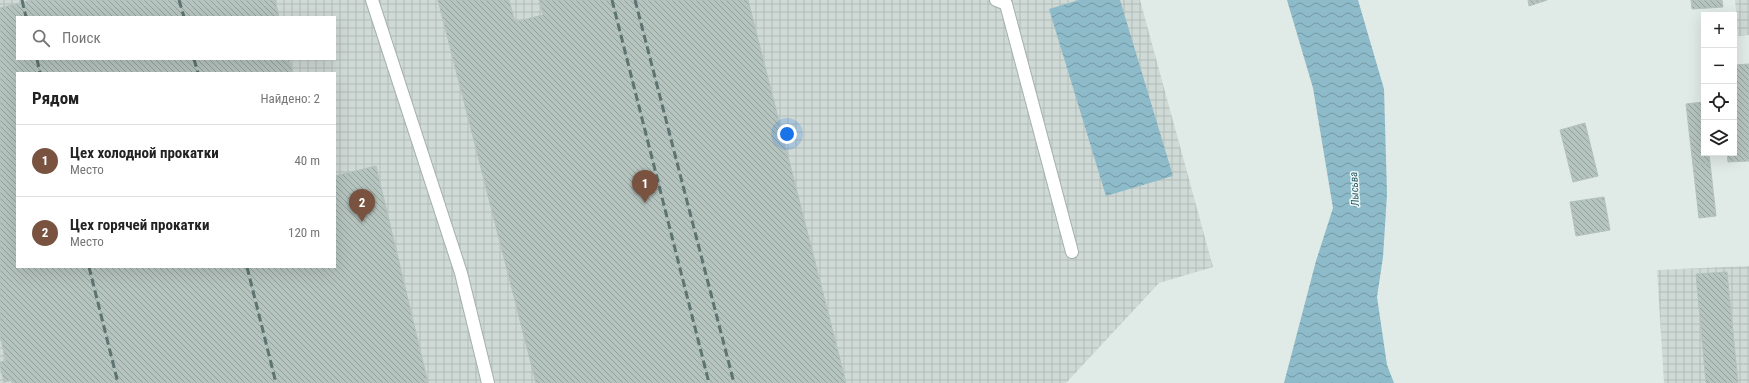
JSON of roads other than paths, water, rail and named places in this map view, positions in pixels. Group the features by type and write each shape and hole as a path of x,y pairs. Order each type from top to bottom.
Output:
{"lane":[{"path":"372,0 461,273 488,383"},
{"path":"1003,1 1072,252"}],"water":[{"path":"1079,0 1120,0 1173,176 1106,196 1049,9"},
{"name":"Лысьва","path":"1287,0 1358,0 1384,89 1387,194 1383,257 1377,297 1387,365 1394,383 1284,383 1316,261 1333,208 1313,88"}],"railway":[{"path":"22,0 26,16"},
{"path":"179,0 184,16"},
{"path":"612,0 709,383"},
{"path":"635,0 734,383"},
{"path":"37,60 40,72"},
{"path":"194,60 198,72"},
{"path":"89,268 118,383"},
{"path":"247,268 276,383"}],"place":[{"name":"Цех холодной прокатки","path":"645,203"},
{"name":"Цех горячей прокатки","path":"362,222"}]}
